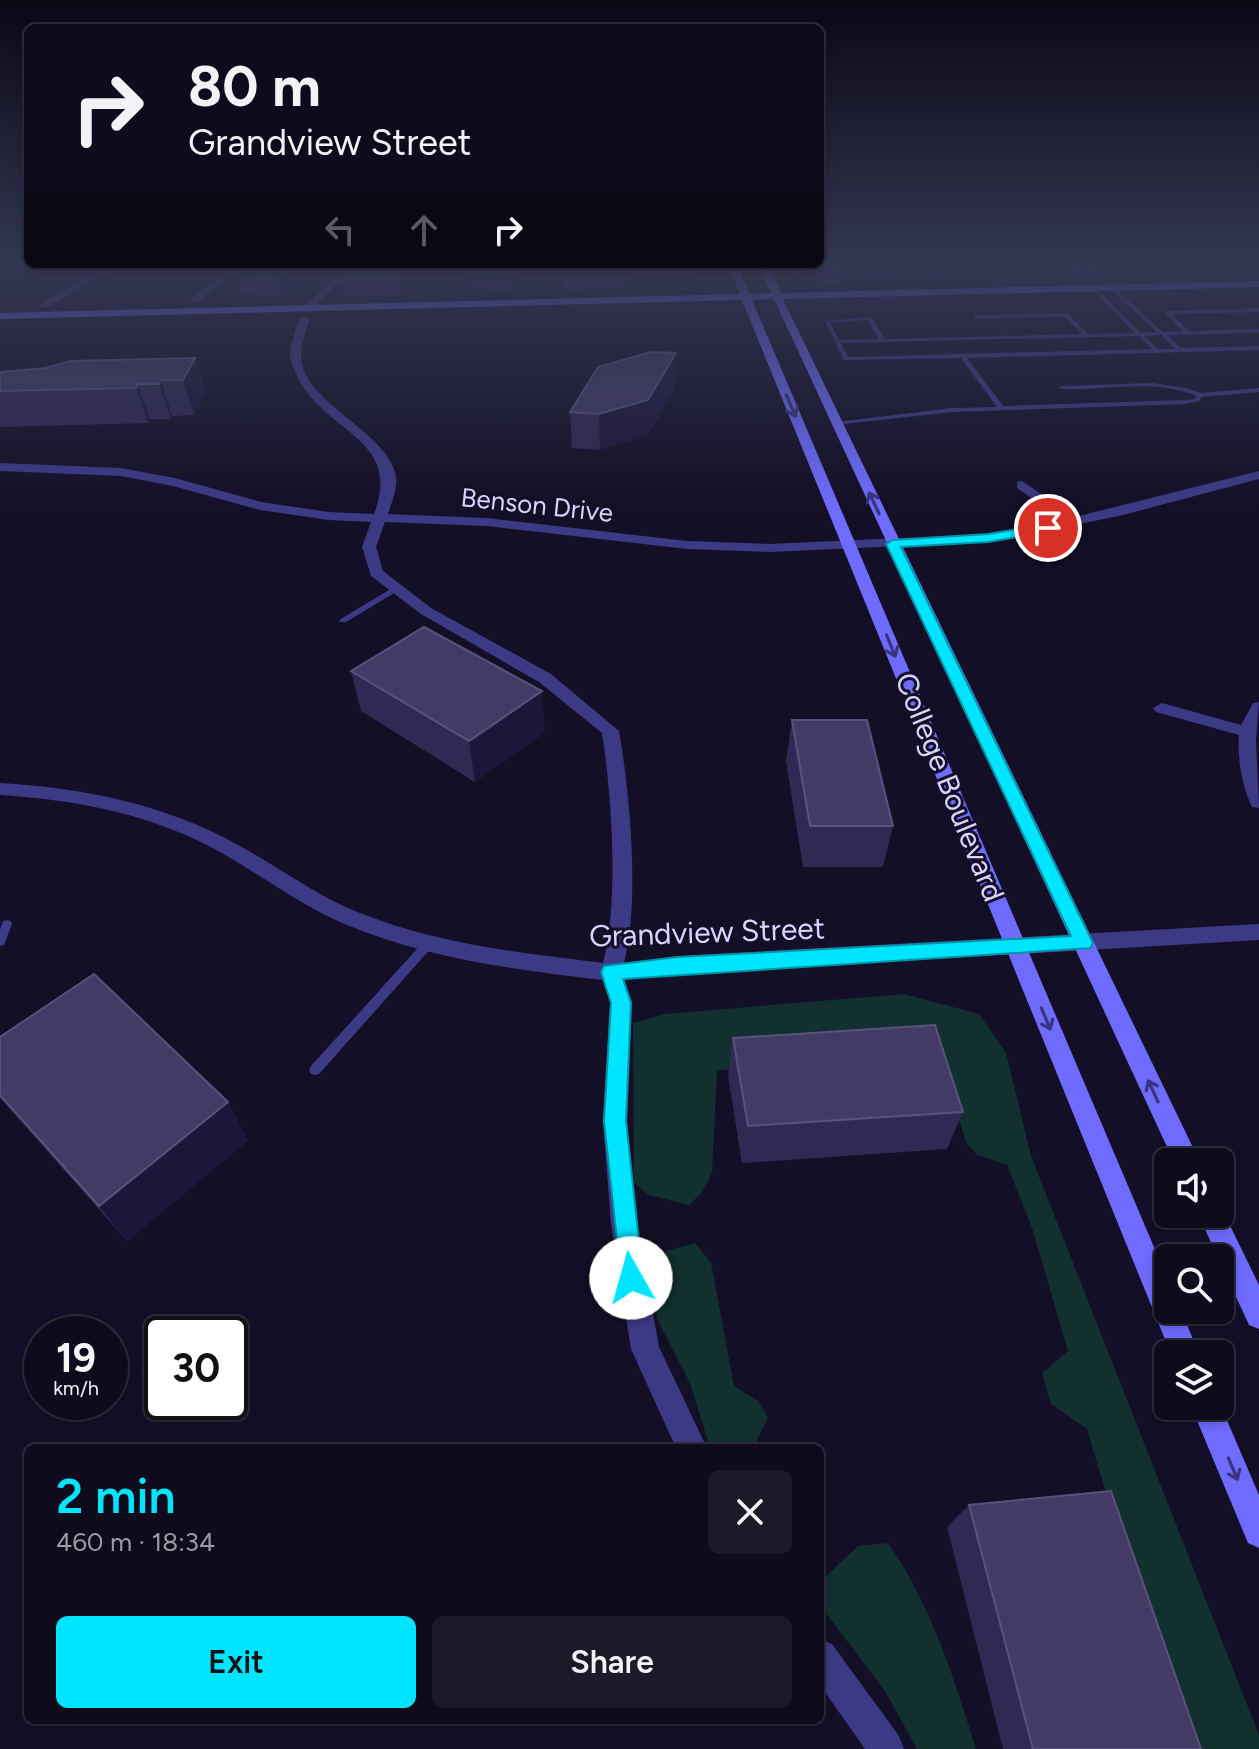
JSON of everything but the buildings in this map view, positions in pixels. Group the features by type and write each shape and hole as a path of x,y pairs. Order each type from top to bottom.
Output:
{"main road":[{"name":"College Boulevard","path":"765,344 1179,1340"},
{"name":"College Boulevard","path":"800,344 1180,1148"},
{"path":"1218,1228 1259,1315"},
{"path":"1212,1420 1259,1532"}],"street":[{"path":"298,344 295,357 308,389 378,452 387,466 390,480 369,547 376,573 426,611 545,678 610,731 617,772 622,930 611,972 621,1003 615,1121 631,1278 645,1349 690,1444"},
{"name":"Benson Drive","path":"0,467 121,472 175,482 260,506 329,516 487,522 703,546 893,544 988,538 1119,512 1259,475"},
{"path":"1022,485 1071,520"},
{"path":"1259,707 1250,717 1247,732 1259,802"},
{"path":"1162,708 1247,732"},
{"name":"Grandview Street","path":"0,789 81,797 174,823 232,850 323,905 377,928 429,943 528,963 611,972 678,965 1259,932"},
{"path":"824,1662 886,1749"}],"lane":[{"path":"838,344 846,359 1259,348"},
{"path":"997,344 1005,354"},
{"path":"1150,344 1156,350"},
{"path":"1173,344 1180,350"},
{"path":"963,356 1001,408"},
{"path":"1062,388 1168,386 1187,388 1200,395 1259,390"},
{"path":"837,424 1001,408 1186,402 1197,400 1200,395"},
{"path":"343,620 397,589"},
{"path":"0,942 7,924"},
{"path":"315,1070 429,943"}],"green space":[{"path":"904,994 979,1014 1006,1053 1031,1156 1259,1735 1259,1749 1182,1749 1087,1429 1051,1404 1042,1373 1068,1351 1032,1228 1007,1165 978,1155 967,1144 940,1062 748,1066 717,1071 712,1173 703,1191 689,1205 649,1195 634,1183 633,1023 664,1014"},
{"path":"695,1243 711,1263 734,1386 758,1401 768,1418 758,1444 709,1444 690,1383 657,1319 651,1269 666,1251"},
{"path":"888,1543 903,1566 929,1616 976,1749 917,1749 885,1691 824,1611 824,1578 858,1546"}],"route":[{"path":"631,1278 615,1121 621,1003 611,972 678,965 1083,943 893,544 988,538 1048,528"}]}
